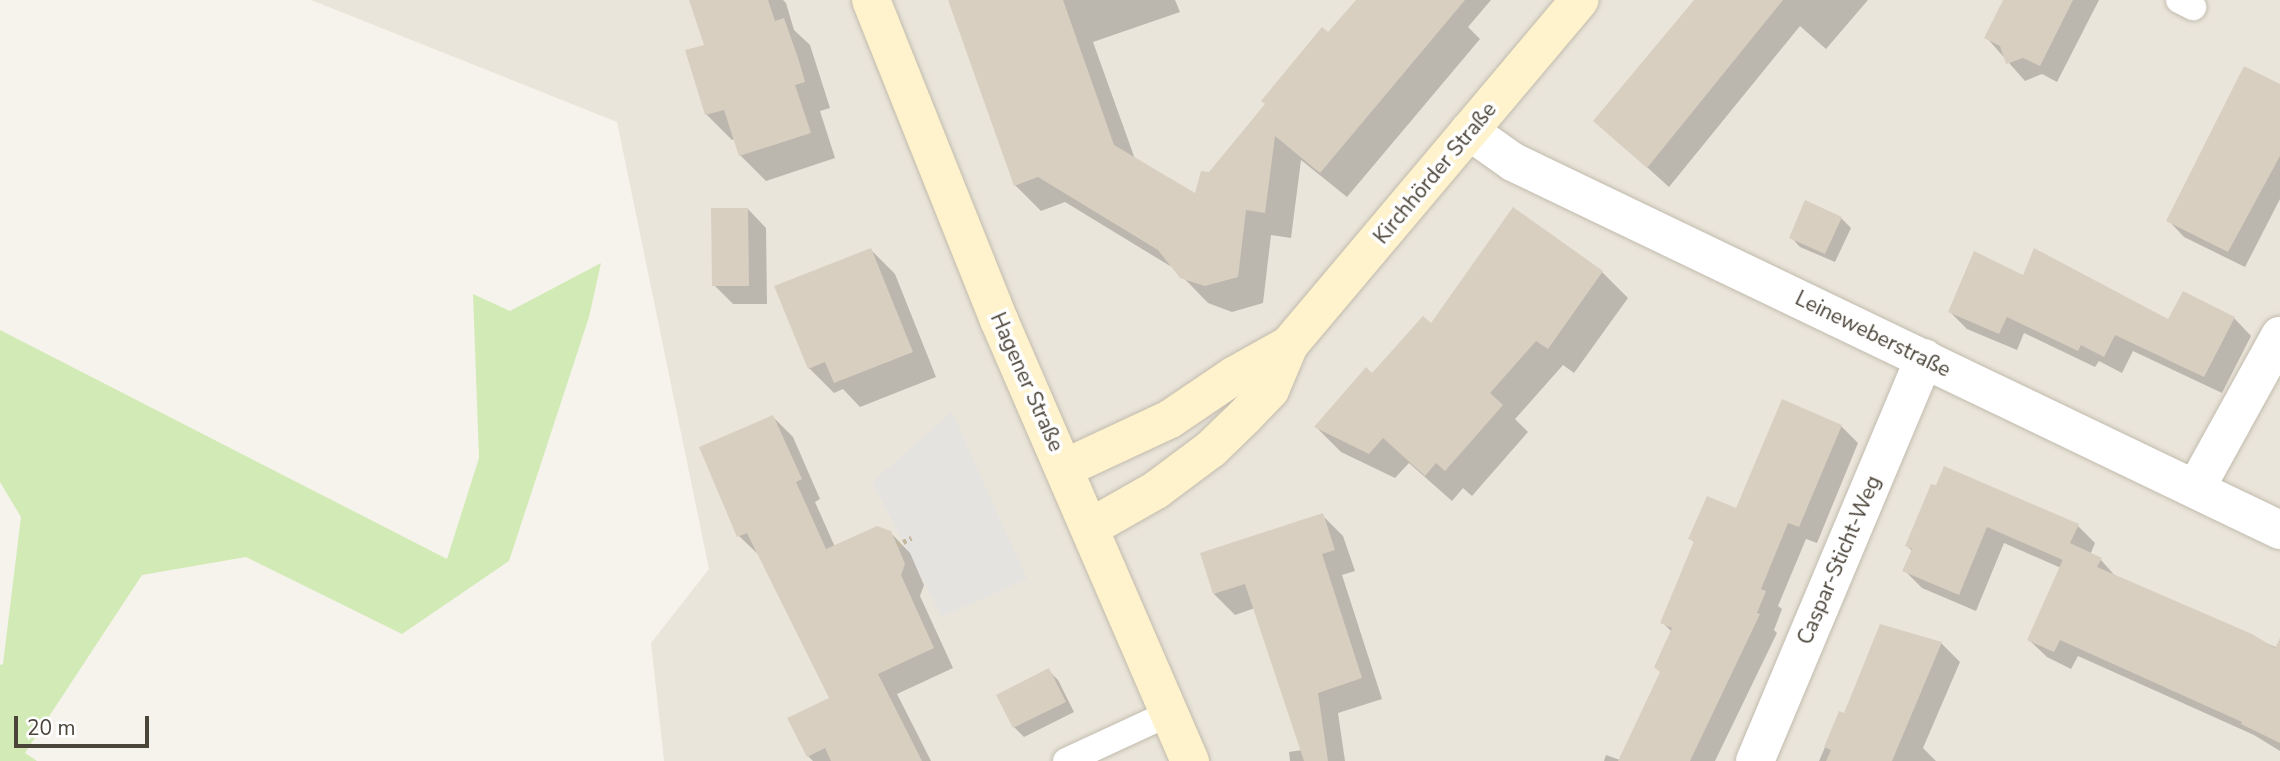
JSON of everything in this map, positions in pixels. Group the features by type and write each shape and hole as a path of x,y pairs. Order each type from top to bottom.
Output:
{"main road":[{"name":"Hagener Straße","path":"871,0 999,320 1091,527 1190,761"},
{"name":"Kirchhörder Straße","path":"1091,527 1156,491 1211,449 1270,390 1289,345 1580,0"},
{"name":"Kirchhörder Straße","path":"1065,468 1170,419 1235,375 1289,345"}],"street":[{"name":"Leineweberstraße","path":"1469,131 1513,162 2280,530"},
{"path":"2196,488 2280,337"},
{"name":"Caspar-Sticht-Weg","path":"1755,761 1924,358"}],"lane":[{"path":"1066,761 1170,713"}],"path":[{"path":"897,545 911,538"}],"shaded area":[{"path":"311,0 2280,0 2280,761 664,761 651,643 709,569 617,122"},
{"path":"952,412 1027,579 942,617 872,482"}],"green space":[{"path":"601,263 589,317 509,561 402,634 246,557 142,575 25,753 37,761 0,761 0,665 3,664 21,517 0,482 0,330 447,559 479,458 473,294 510,311"}],"building":[{"path":"689,0 768,0 775,21 784,18 799,61 805,82 795,85 811,133 739,156 724,110 705,115 685,50 704,45"},
{"path":"948,0 1063,0 1114,145 1195,193 1201,171 1209,172 1265,104 1261,101 1322,27 1328,32 1356,0 1465,0 1320,173 1275,136 1265,213 1246,210 1238,277 1205,286 1180,278 1158,250 1038,177 1014,186"},
{"path":"1694,0 1783,0 1647,168 1593,121"},
{"path":"2003,0 2073,0 2040,66 2023,58 2006,64 2000,46 1984,38"},
{"path":"2244,66 2280,84 2280,156 2228,252 2166,221"},
{"path":"1805,200 1842,217 1825,254 1789,238"},
{"path":"1513,207 1603,271 1548,349 1536,341 1490,393 1503,405 1445,471 1436,463 1425,476 1383,438 1369,454 1314,427 1366,367 1372,373 1423,316 1431,323"},
{"path":"711,208 748,208 749,286 712,286"},
{"path":"871,248 913,352 834,383 825,362 808,369 774,286"},
{"path":"2034,248 2168,319 2183,291 2235,317 2204,377 2115,335 2104,357 2081,345 2078,351 2007,317 1999,334 1948,312 1974,251 2023,275"},
{"path":"1782,399 1842,425 1799,527 1788,523 1761,589 1766,591 1757,613 1760,614 1690,761 1618,761 1660,672 1654,667 1672,628 1660,623 1694,541 1688,539 1707,496 1736,508"},
{"path":"773,415 802,479 796,482 826,549 877,526 891,531 905,564 901,575 934,648 878,674 922,761 831,761 825,748 807,757 787,718 829,698 747,533 737,537 699,447"},
{"path":"1944,466 2079,524 2070,543 2102,558 2097,567 2252,634 2275,648 2280,638 2280,743 2241,724 2242,722 2060,640 2054,652 2027,640 2063,560 1987,527 1959,595 1902,571 1912,549 1905,546 1931,484 1936,485"},
{"path":"1323,513 1335,550 1322,554 1362,678 1318,693 1328,761 1304,761 1245,584 1213,594 1200,553"},
{"path":"1880,624 1942,642 1892,761 1826,761 1831,750 1824,747 1839,711 1844,713"},
{"path":"1049,668 1066,702 1013,728 996,695"}]}
